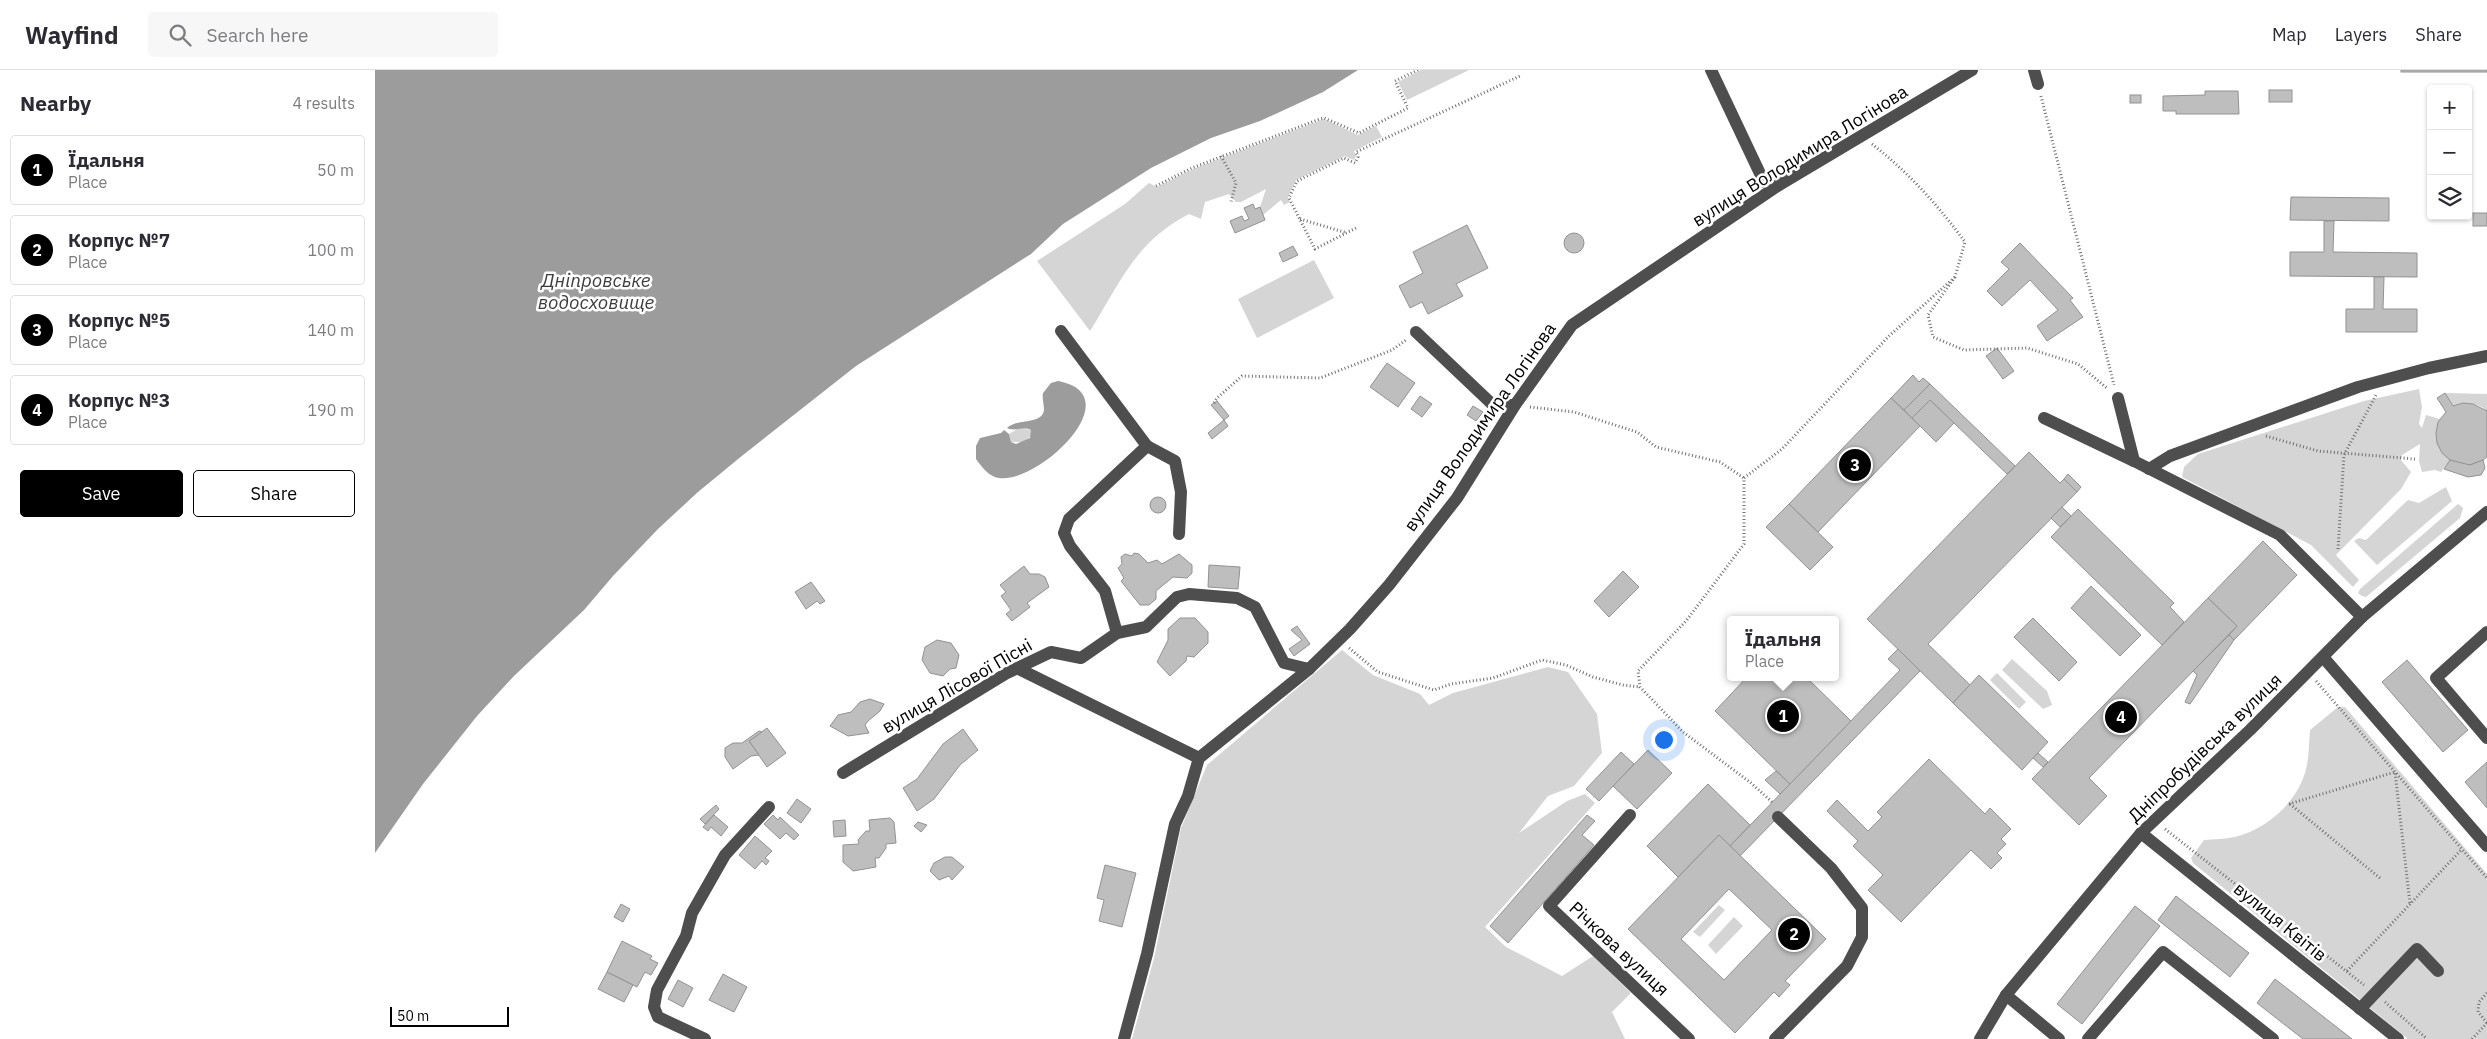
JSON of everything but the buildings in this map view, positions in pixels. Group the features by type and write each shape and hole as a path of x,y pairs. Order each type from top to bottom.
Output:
{"street":[{"path":"1711,70 1765,182 1779,185"},
{"name":"вулиця Володимира Логінова","path":"1199,758 1309,669 1339,640 1389,585 1457,498 1515,405 1572,325 1779,185 1972,70"},
{"path":"2034,70 2038,84"},
{"path":"1061,331 1147,446 1175,461 1181,492 1179,534"},
{"path":"1416,332 1493,405 1515,405"},
{"path":"2149,469 2170,456 2358,386 2487,356"},
{"path":"2117,398 2134,461"},
{"path":"2044,418 2280,535 2362,617"},
{"path":"1117,633 1105,591 1070,546 1064,533 1069,519 1147,446"},
{"name":"Дніпробудівська вулиця","path":"1980,1039 2006,995 2141,833 2308,672 2362,617 2486,515"},
{"name":"вулиця Лісової Пісні","path":"843,773 1007,673 1019,669 1051,652 1081,658 1117,633 1146,627 1177,598 1189,594 1237,598 1255,607 1283,663 1309,669"},
{"path":"2487,632 2436,678 2487,738"},
{"path":"2323,657 2487,846"},
{"path":"1019,669 1199,758 1187,796 1175,824 1147,954 1124,1039"},
{"path":"705,1039 658,1017 654,1007 657,990 686,936 692,912 725,855 769,808"},
{"name":"Річкова вулиця","path":"1630,815 1549,906 1689,1039"},
{"path":"1775,1039 1847,966 1862,937 1862,908 1831,868 1778,817"},
{"name":"вулиця Квітів","path":"2141,833 2396,1038"},
{"path":"2360,1008 2417,949 2438,971"},
{"path":"2088,1039 2163,952 2273,1039"},
{"path":"2006,995 2059,1039"}],"path":[{"path":"1156,186 1221,156 1320,119 1325,118 1359,133 1408,108 1395,81 1417,70"},
{"path":"1356,228 1315,249 1289,198 1297,181 1344,158 1355,162 1358,157 1356,152 1520,76"},
{"path":"2038,84 2117,398"},
{"path":"1862,136 1895,162 1945,215 1965,242 1955,277 1928,315 1933,337 1964,350 2027,348 2078,364 2117,398"},
{"path":"1221,156 1236,184 1231,202"},
{"path":"1299,218 1347,233"},
{"path":"1744,478 1782,449 1889,336 1955,277"},
{"path":"1214,403 1217,398 1242,376 1320,378 1392,350 1416,332"},
{"path":"2338,549 2344,455 2385,380"},
{"path":"1515,405 1574,412 1637,432 1655,447 1719,462 1744,478"},
{"path":"2246,429 2318,451 2344,455 2415,459"},
{"path":"1744,478 1744,544 1686,621 1638,671 1640,687 1683,732 1751,783 1772,802"},
{"path":"1339,640 1379,672 1434,690 1451,684 1493,678 1542,660 1566,665 1593,677 1623,686 1640,687"},
{"path":"2308,672 2487,878"},
{"path":"2381,879 2289,804 2395,772"},
{"path":"2395,772 2410,904"},
{"path":"2154,821 2347,971 2427,1039"},
{"path":"2347,971 2462,849"},
{"path":"2472,1039 2487,1023 2479,1012 2479,1002 2487,993"}],"shaded area":[{"path":"1421,70 1469,70 1407,100 1398,82"},
{"path":"1324,119 1358,135 1376,126 1382,137 1354,151 1356,156 1354,160 1345,156 1296,180 1288,197 1290,202 1284,205 1281,200 1263,215 1260,207 1266,189 1241,202 1236,202 1229,194 1205,202 1201,219 1189,214 1170,225 1155,237 1131,265 1090,331 1037,261 1125,204 1149,183 1157,187 1193,169"},
{"path":"1314,260 1334,298 1257,338 1238,299"},
{"path":"2419,389 2422,407 2419,424 2422,428 2426,415 2440,419 2450,460 2441,472 2435,470 2422,472 2419,461 2420,444 2402,455 2401,460 2411,472 2401,489 2336,555 2359,580 2353,587 2311,545 2182,477 2184,467 2198,454 2364,401"},
{"path":"2445,393 2487,394 2487,411 2471,404 2453,406"},
{"path":"1019,428 1031,430 1032,435 1024,442 1011,442 1009,434"},
{"path":"2446,487 2452,501 2377,565 2354,541 2359,538 2366,540 2408,500 2419,503"},
{"path":"2458,504 2463,508 2460,518 2366,597 2358,593 2360,589"},
{"path":"1342,650 1373,675 1420,694 1429,705 1453,693 1548,667 1568,672 1597,714 1602,753 1574,786 1548,796 1519,833 1567,801 1585,794 1595,803 1485,927 1506,947 1562,976 1593,956 1631,993 1612,1012 1625,1039 1132,1039 1154,958 1181,828 1207,765"},
{"path":"2012,659 2047,691 2052,705 2043,709 2002,670"},
{"path":"1997,673 2026,702 2019,709 1990,680"},
{"path":"2338,707 2345,707 2487,874 2487,1039 2408,1039 2193,863 2191,858 2204,840 2231,838 2248,833 2260,827 2281,811 2298,790 2303,778 2308,761 2310,730"},
{"path":"1719,905 1725,910 1700,937 1693,932"},
{"path":"1734,917 1743,926 1716,954 1708,945"}],"water":[{"name":"Дніпровське водосховище","path":"375,70 1358,70 1323,92 1260,121 1211,138 1151,168 1063,224 1031,254 856,366 743,455 698,492 658,529 613,576 584,610 514,676 477,716 423,784 375,853"},
{"path":"1058,381 1078,389 1086,403 1082,419 1071,437 1055,454 1016,476 999,478 989,473 976,459 976,446 980,438 1001,433 1004,430 1009,434 1011,442 1016,444 1030,438 1031,430 1007,428 1017,423 1039,418 1044,410 1043,393 1051,383"}],"place":[{"name":"Корпус №5","path":"1855,465"},
{"name":"Їдальня","path":"1783,716"},
{"name":"Корпус №3","path":"2121,717"},
{"name":"Корпус №7","path":"1794,934"}]}
